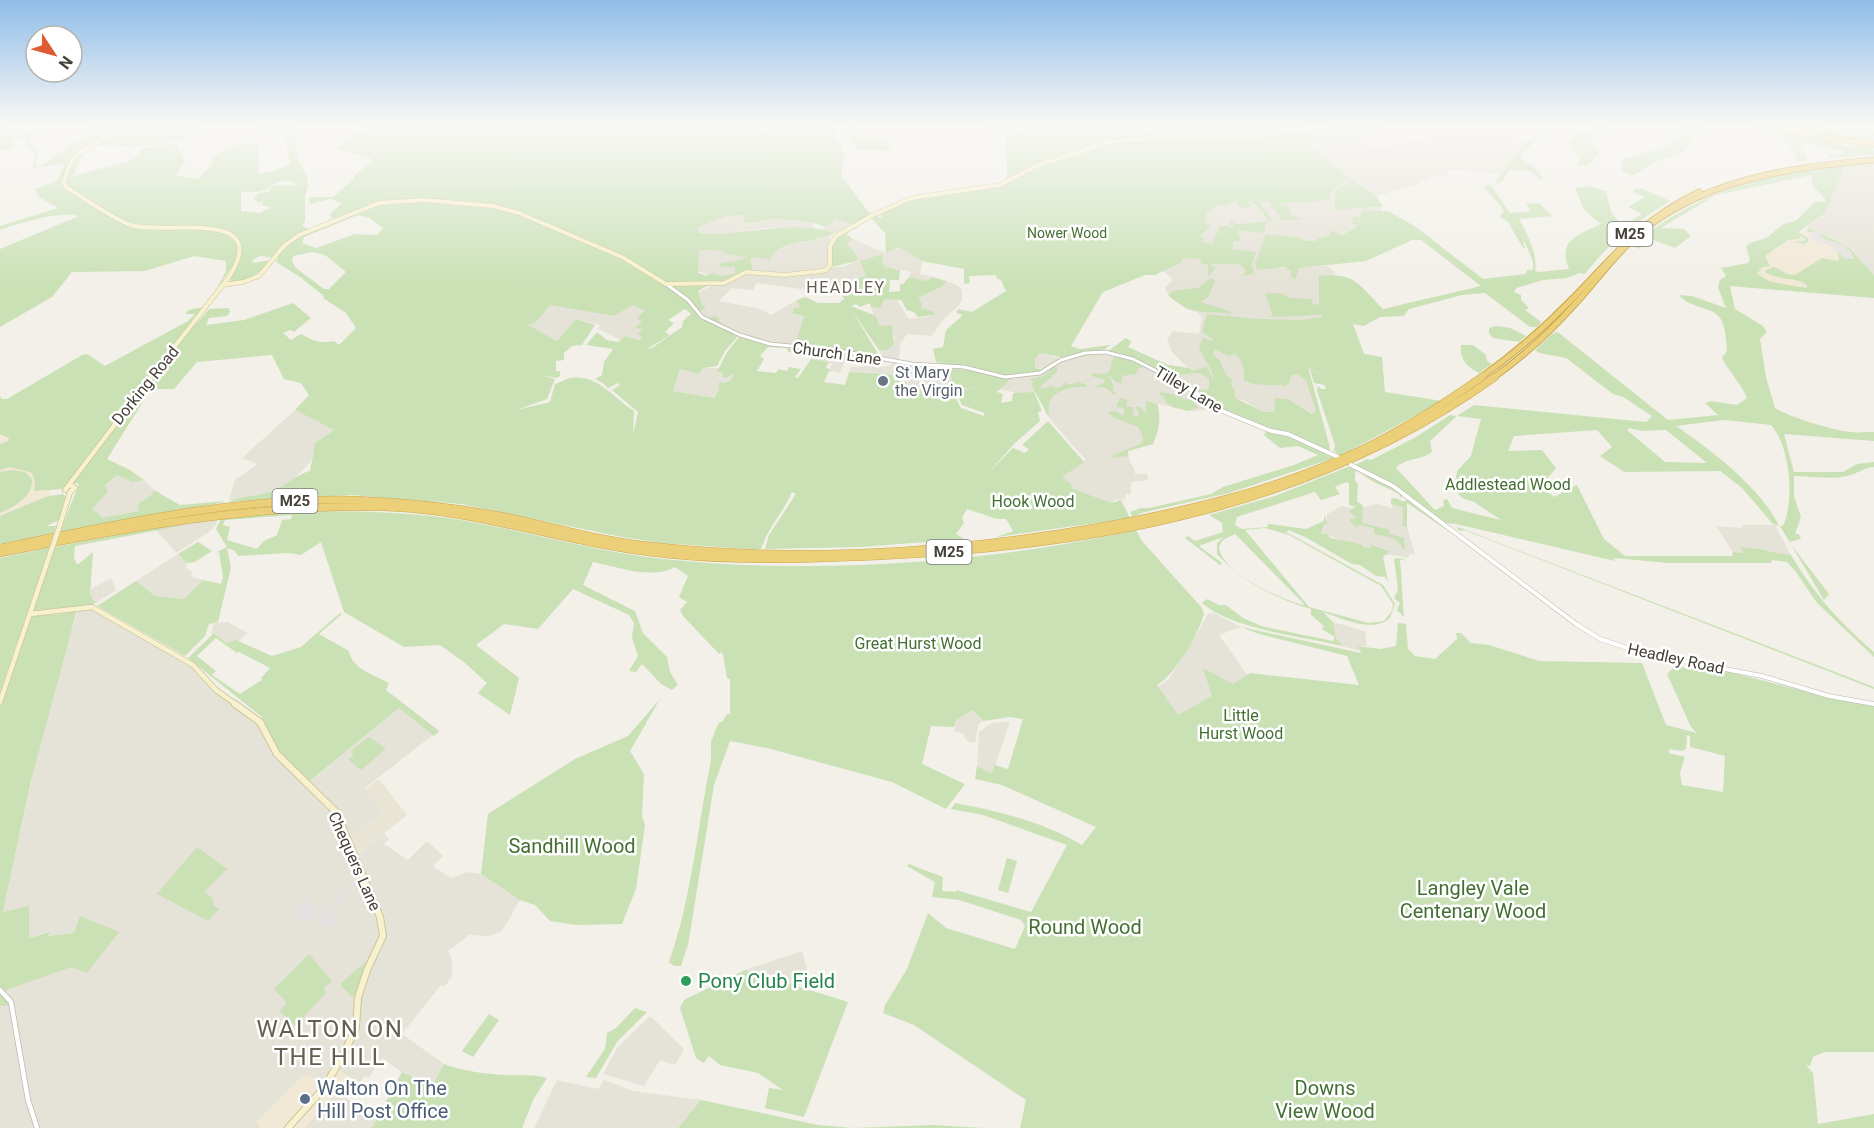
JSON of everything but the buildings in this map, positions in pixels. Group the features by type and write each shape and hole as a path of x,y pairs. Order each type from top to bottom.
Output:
{"highway":[{"name":"M25","path":"0,548 142,519 217,508 330,500 393,502 451,508 644,546 706,552 754,553 833,553 973,544 1094,528 1152,517 1265,488 1317,469 1371,446 1438,409 1521,347 1560,311 1626,238 1671,206 1718,185 1743,178"},
{"name":"M25","path":"0,553 177,519 274,508 328,506 392,507 448,513 631,550 704,558 753,560 914,555 977,550 1097,534 1155,522 1270,492 1322,473 1371,452 1444,413 1478,390 1530,349 1567,313 1630,242 1654,222 1677,208 1723,188 1756,178"}],"main road":[{"name":"Dorking Road","path":"0,702 71,489 102,439 195,323 222,285 239,253 237,242 228,233 213,227 153,230 131,225 87,200 64,183 65,178"},
{"path":"222,285 236,284 262,273 284,246 299,236 379,203 423,200 493,206 519,213 622,257 666,284 726,282 746,272 787,275 825,270 830,265 830,250 834,238 873,215 921,196 1000,185 1014,178"},
{"path":"227,277 230,282 236,284"},
{"name":"Chequers Lane","path":"30,614 92,607 193,665 216,690 260,722 277,754 333,808 384,930 381,942 367,970 358,1001 356,1028 322,1089 288,1128"}],"street":[{"name":"Church Lane","path":"666,284 688,300 698,314 755,341 834,350 912,364 964,367 1005,377 1040,373 1074,355 1105,352"},
{"name":"Tilley Lane","path":"1105,352 1144,363 1222,411 1271,431 1288,434 1338,457"},
{"name":"Headley Road","path":"1352,465 1393,486 1576,624 1600,639 1675,661 1762,676 1829,696 1874,704"},
{"path":"0,990 11,1002 28,1100 37,1128"}],"shaded area":[{"path":"1350,178 1429,178 1418,184 1377,196 1383,212 1376,212 1361,227 1356,226 1342,236 1332,235 1318,238 1316,241 1305,241 1302,238 1277,268 1328,266 1336,274 1320,276 1319,306 1352,324 1364,354 1382,357 1384,385 1358,391 1308,369 1321,416 1313,414 1288,399 1275,398 1274,413 1264,412 1241,399 1206,410 1189,411 1158,404 1159,426 1153,444 1128,451 1135,474 1147,474 1148,480 1131,482 1131,494 1126,494 1125,499 1114,500 1113,503 1071,488 1061,476 1086,460 1054,424 1046,413 1039,396 1034,392 1017,393 1000,389 1010,376 1043,368 1035,368 1035,359 1040,353 1059,358 1109,352 1126,338 1131,342 1128,347 1133,350 1168,365 1188,368 1172,352 1167,340 1173,331 1199,334 1202,318 1197,312 1186,309 1166,292 1165,287 1172,281 1171,277 1162,270 1212,244 1202,241 1199,237 1210,226 1202,222 1205,213 1221,203 1238,199 1276,203 1316,202"},
{"path":"1839,178 1874,178 1874,275 1849,246 1807,227 1825,213"},
{"path":"745,215 743,222 755,224 765,220 793,220 813,223 814,229 765,228 716,235 696,232 697,229 715,219"},
{"path":"836,219 854,222 855,225 834,233 830,237 827,268 846,266 856,261 858,258 847,243 853,239 886,253 898,247 922,261 920,274 933,277 926,281 908,277 911,272 886,267 882,262 883,255 879,255 860,261 866,276 837,286 801,289 756,283 753,290 732,288 719,301 760,309 771,315 797,300 806,308 795,347 756,342 702,316 699,292 718,283 702,272 696,273 698,250 723,251 756,257 774,253 787,244 815,241 814,238 829,236 832,232 823,230 824,227"},
{"path":"1809,228 1847,245 1874,275 1874,295 1725,281"},
{"path":"1811,231 1819,233 1824,239 1843,245 1851,252 1854,259 1845,259 1834,247 1815,241 1810,235"},
{"path":"946,281 957,285 962,290 962,300 958,306 940,323 932,336 907,334 900,344 899,359 882,357 879,350 887,350 895,341 892,326 878,326 871,307 876,307 884,299 892,299 897,300 909,319 932,316 934,312 921,308 918,298 941,287"},
{"path":"547,303 614,316 633,305 646,311 648,326 638,334 643,337 638,340 625,336 620,340 598,329 600,325 576,319 557,341 522,323"},
{"path":"817,350 848,354 840,373 829,371 832,363 811,359"},
{"path":"894,363 948,368 955,389 907,388 908,377 849,372 850,367 864,367 869,364 886,367"},
{"path":"706,368 719,368 735,373 732,380 719,389 713,398 673,391 680,369 698,373"},
{"path":"295,410 334,430 315,443 311,461 290,483 245,499 229,500 235,480 258,464 242,458"},
{"path":"0,431 6,433 55,482 48,496 0,519"},
{"path":"117,475 132,482 144,480 154,490 137,505 139,511 100,519 92,509 108,492 105,487"},
{"path":"1391,499 1406,502 1407,527 1415,555 1410,554 1407,558 1388,554 1388,549 1373,545 1370,548 1362,547 1361,544 1320,533 1324,523 1328,524 1326,515 1342,506 1355,509 1378,504 1392,508"},
{"path":"218,518 215,526 209,532 176,553 156,530"},
{"path":"1743,525 1775,525 1791,555 1740,548 1743,554 1733,552 1716,526 1741,528"},
{"path":"178,554 187,563 186,568 192,572 191,577 203,580 184,599 155,596 136,581"},
{"path":"111,578 116,590 96,603 90,595 91,589"},
{"path":"92,607 186,662 222,698 256,720 277,754 306,785 399,708 434,734 365,788 384,814 348,838 356,856 384,833 389,839 384,844 408,860 427,841 443,856 433,866 451,878 467,872 481,874 520,900 502,931 490,936 469,935 448,951 452,959 452,976 445,986 441,985 402,1034 444,1064 432,1086 402,1072 382,1058 369,1077 364,1077 347,1099 377,1120 372,1128 0,1128 0,995 9,989 72,967 74,933 47,936 49,932 28,938 3,912 35,765 61,665 78,610"},
{"path":"1214,613 1241,627 1219,635 1248,676 1178,716 1158,687 1168,680 1208,614"},
{"path":"228,622 247,633 239,641 227,643 214,633 211,634 214,623"},
{"path":"1333,622 1365,631 1367,646 1359,646 1361,651 1333,644 1336,638"},
{"path":"972,709 982,721 978,726 975,743 967,741 963,734 954,731 956,720"},
{"path":"1010,721 993,773 977,766 979,732 992,723"},
{"path":"379,779 407,815 355,856 348,838 384,814 366,789"},
{"path":"357,879 362,883 344,895 333,908 340,919 329,931 316,916"},
{"path":"306,897 318,912 305,923 293,909"},
{"path":"802,951 807,969 796,987 745,970"},
{"path":"650,1016 684,1049 675,1065 660,1060 644,1086 603,1074 617,1048"},
{"path":"336,1068 359,1082 346,1099 333,1097 305,1128 261,1128 256,1122 303,1075 329,1081"},
{"path":"557,1080 598,1089 604,1080 633,1091 701,1100 678,1128 534,1128"}],"green space":[{"path":"58,178 307,178 305,221 302,226 309,229 332,219 330,214 342,203 330,199 310,204 309,197 333,197 355,178 843,178 870,214 855,225 854,222 851,224 836,219 825,227 814,223 772,219 746,223 743,222 745,215 738,215 720,218 697,229 699,233 716,234 799,227 833,232 828,236 815,238 815,240 784,247 778,250 770,260 756,257 750,259 753,271 717,282 698,291 702,305 706,306 701,312 702,316 718,317 719,321 736,333 704,318 738,336 725,351 717,366 704,368 698,374 680,369 673,391 714,398 719,389 719,382 726,383 732,379 734,373 726,378 723,377 723,372 717,372 727,352 740,336 768,345 815,350 788,352 787,348 768,347 760,356 764,359 757,371 776,373 778,369 787,371 789,367 801,369 795,377 798,378 811,359 829,362 826,368 830,369 824,382 845,385 849,372 894,375 894,380 907,382 906,389 952,391 961,408 984,416 984,413 962,405 955,390 976,388 955,389 948,368 988,372 936,362 933,349 943,347 946,330 963,315 956,313 958,309 972,312 1006,291 1001,280 996,278 997,275 969,276 970,283 964,284 964,269 922,261 898,247 886,253 885,233 871,218 846,234 853,239 847,243 858,258 856,261 832,267 832,247 844,232 865,220 878,215 879,218 882,217 881,214 907,200 999,186 1015,178 1350,179 1338,185 1330,194 1331,202 1323,199 1317,202 1276,203 1284,204 1289,208 1290,215 1303,219 1275,220 1281,218 1276,210 1270,207 1271,203 1260,202 1272,220 1269,221 1253,201 1248,201 1251,207 1246,207 1242,201 1245,207 1240,208 1236,202 1224,206 1219,204 1206,213 1207,219 1203,222 1211,226 1200,236 1205,238 1202,241 1212,244 1219,226 1229,226 1232,229 1234,225 1230,225 1230,221 1237,224 1267,222 1264,233 1238,230 1241,241 1234,241 1232,249 1256,252 1252,264 1254,273 1243,276 1246,270 1239,264 1209,264 1216,268 1208,277 1208,264 1202,264 1199,259 1184,258 1182,262 1155,275 1145,275 1103,292 1071,346 1080,349 1110,345 1104,350 1093,351 1092,355 1077,357 1075,354 1065,358 1040,353 1035,359 1035,368 1045,370 1010,376 1008,382 997,392 1003,394 1001,403 1012,401 1013,393 1034,392 1042,411 1038,412 1040,421 1015,443 988,473 1013,448 1025,453 1029,449 1022,445 1048,421 1084,462 1062,477 1072,485 1071,488 1112,503 1121,500 1130,518 996,537 1013,531 1006,519 997,519 967,509 962,518 964,523 956,534 964,539 861,547 765,549 769,535 796,494 792,492 761,549 661,543 461,504 351,495 228,502 273,491 310,471 315,443 334,430 295,410 309,395 301,383 284,379 272,355 197,362 174,389 151,389 107,459 144,480 132,482 117,475 105,486 108,492 92,509 101,518 139,511 137,505 154,490 180,505 225,501 60,532 79,484 72,482 62,489 34,491 35,481 32,473 10,467 0,470 0,444 8,441 9,438 0,434 0,396 2,399 7,399 82,355 87,354 105,366 188,321 195,314 186,314 188,310 204,307 194,323 198,322 209,309 229,308 230,312 227,316 209,318 206,325 244,320 293,303 311,318 294,332 290,330 283,333 291,340 301,334 317,341 334,341 339,345 356,328 346,313 323,298 324,296 300,277 276,262 278,258 261,256 254,259 252,263 271,260 254,276 232,282 230,278 240,255 240,248 236,261 217,288 226,271 226,261 194,256 145,271 72,272 52,297 0,327 0,249 79,216 50,216 0,230 0,226 58,208 39,197 35,189 57,181","holes":["289,180 298,185 272,186 268,192 258,193 254,199 257,203 264,201 261,205 271,207 260,213 241,211 241,192 260,191 277,183","358,215 370,218 383,228 377,235 355,234 316,248 302,243 304,237","699,250 723,251 723,253 749,258 719,264 735,267 735,274 722,276 712,273 707,276 698,273","312,252 325,255 346,272 329,289 324,289 296,268 292,261 293,256","550,305 614,316 633,305 645,311 637,318 642,322 635,328 644,329 637,334 642,337 639,340 625,336 618,342 607,340 597,332 586,345 613,349 604,362 602,375 595,379 608,388 618,383 620,385 612,390 638,412 633,435 634,411 603,387 586,379 567,379 555,384 550,402 516,410 547,399 555,379 540,375 557,378 560,376 560,371 556,371 556,361 564,360 564,353 572,346 582,345 595,325 576,319 557,341 528,325 536,322","685,309 691,314 683,321 682,327 652,348 647,349 670,335 665,332 674,323 668,320"]},
{"path":"1499,178 1505,178 1502,182 1494,184"},
{"path":"1768,178 1799,178 1716,195 1661,228 1684,229 1691,236 1675,248 1651,239 1639,249 1633,246 1659,225 1686,208 1715,195"},
{"name":"Addlestead Wood","path":"1812,178 1840,178 1825,213 1798,232 1808,238 1808,242 1805,244 1792,242 1806,239 1801,236 1800,239 1788,240 1765,256 1770,266 1762,267 1757,274 1771,282 1807,288 1807,285 1802,282 1775,277 1765,272 1774,267 1787,274 1795,275 1822,258 1839,261 1838,251 1845,259 1854,259 1846,247 1824,239 1818,232 1849,247 1874,275 1874,298 1730,286 1735,309 1763,326 1767,332 1760,339 1766,377 1775,408 1800,419 1835,429 1874,432 1874,441 1784,434 1794,472 1843,472 1857,464 1874,462 1874,467 1841,477 1794,476 1794,496 1801,517 1795,534 1799,534 1801,539 1789,542 1780,526 1783,526 1787,515 1789,474 1783,446 1771,425 1724,420 1676,426 1719,458 1748,484 1761,498 1779,526 1773,524 1741,487 1720,471 1624,472 1600,456 1612,447 1597,430 1514,436 1508,451 1542,450 1556,468 1541,486 1554,497 1577,485 1604,539 1625,556 1732,556 1733,552 1743,553 1740,547 1791,555 1809,583 1839,619 1874,652 1874,657 1817,603 1787,562 1772,560 1771,563 1668,563 1614,558 1615,561 1444,523 1401,489 1355,465 1367,459 1371,460 1416,437 1450,415 1457,416 1474,405 1646,422 1652,416 1623,397 1613,394 1566,358 1539,353 1535,350 1553,333 1555,335 1554,332 1559,333 1668,420 1718,415 1705,403 1711,401 1737,405 1747,398 1722,358 1727,351 1722,321 1717,314 1689,303 1679,295 1692,296 1726,308 1718,287 1720,280 1726,276 1721,268 1748,263 1750,259 1746,247 1749,243 1766,238 1784,224 1797,220 1814,202 1827,201 1812,185","holes":["1457,416 1481,419 1471,456 1457,471 1454,489 1462,498 1474,502 1501,520 1452,508 1447,499 1443,500 1444,506 1435,510 1396,468 1404,462 1432,452 1430,441","1629,428 1642,431 1666,430 1707,463 1665,462 1627,430"]},
{"path":"1352,180 1376,196 1383,207 1335,211 1335,191"},
{"path":"1491,185 1510,213 1531,211 1526,204 1539,203 1552,216 1519,219 1535,257 1535,271 1539,272 1569,269 1566,259 1568,244 1578,235 1601,224 1584,210 1575,188 1589,186 1606,191 1611,212 1622,226 1642,214 1628,207 1645,197 1633,192 1635,189 1641,188 1670,201 1624,233 1604,251 1585,274 1543,280 1516,288 1514,292 1521,295 1521,300 1529,308 1525,310 1541,322 1537,327 1530,327 1485,293 1462,295 1409,309 1404,316 1380,317 1364,326 1353,324 1364,354 1382,357 1385,392 1442,401 1340,456 1334,451 1335,445 1317,391 1318,386 1326,389 1325,385 1314,383 1310,369 1332,379 1308,367 1329,444 1330,450 1327,452 1337,457 1229,493 1141,513 1133,518 1130,512 1141,508 1211,494 1223,487 1294,465 1318,455 1298,446 1280,448 1264,435 1266,431 1223,412 1208,411 1210,407 1216,406 1214,401 1210,401 1191,388 1194,386 1201,390 1209,389 1209,379 1201,374 1192,373 1174,377 1191,385 1187,386 1144,362 1108,351 1126,338 1131,342 1128,347 1168,365 1189,368 1192,371 1207,367 1213,380 1212,372 1199,348 1203,338 1211,341 1213,339 1202,332 1207,314 1257,319 1302,320 1322,317 1322,315 1268,317 1273,315 1265,294 1280,293 1290,298 1311,299 1313,304 1319,305 1319,276 1349,278 1362,287 1383,309 1481,286 1421,240 1412,240 1366,261 1299,268 1295,279 1291,277 1291,270 1284,267 1257,270 1255,263 1266,234 1302,238 1305,241 1316,241 1318,238 1331,235 1329,232 1333,231 1342,236 1357,226 1351,223 1354,220 1352,219 1354,216 1359,218 1362,211 1388,211 1416,227 1483,279 1525,274 1527,270 1533,270 1533,262 1525,242 1523,242 1525,248 1523,248 1508,222 1499,216 1504,212 1501,206 1484,188","holes":["1214,349 1229,356 1235,354 1240,359 1244,380 1254,384 1285,386 1289,383 1291,376 1297,374 1306,380 1316,411 1312,414 1288,399 1275,398 1274,412 1264,412 1235,398 1235,390 1231,385 1232,380 1225,373 1220,361 1213,355"]},
{"path":"1809,228 1818,232 1810,233 1806,230"},
{"path":"883,255 882,262 886,267 900,270 899,280 890,280 889,292 900,291 900,284 903,284 909,277 926,281 933,277 946,281 941,287 918,298 922,304 921,308 935,312 933,315 918,317 914,312 907,310 901,300 884,299 881,308 871,307 870,303 860,307 856,304 851,306 876,316 879,326 892,325 894,344 887,350 879,350 852,311 880,357 795,345 804,316 792,313 795,308 800,307 797,300 805,297 818,303 839,303 844,299 837,286 866,276 860,261"},
{"path":"1211,278 1215,281 1208,297 1200,302 1230,311 1231,314 1190,309 1168,295 1173,291 1198,288"},
{"path":"1496,326 1510,328 1526,336 1519,342 1493,338 1489,333 1489,328"},
{"path":"1461,345 1473,345 1486,355 1487,361 1492,364 1479,373 1474,370 1463,359"},
{"path":"1115,355 1132,359 1153,370 1143,367 1138,369 1136,374 1122,376 1122,383 1116,382 1109,375 1114,388 1112,391 1117,393 1114,395 1106,388 1095,387 1104,383 1105,380 1092,376 1091,373 1107,374"},
{"path":"1054,366 1057,367 1057,372 1039,388 1047,388 1050,385 1057,388 1064,382 1068,385 1078,382 1087,387 1061,391 1050,401 1048,416 1031,384 1034,382 1030,379 1044,376"},
{"path":"1161,392 1192,400 1198,407 1189,411 1172,407 1159,394"},
{"path":"1120,398 1128,400 1126,407 1133,407 1134,416 1139,416 1136,407 1140,407 1146,414 1146,401 1157,404 1159,424 1153,444 1128,451 1128,456 1112,458 1142,443 1143,436 1138,427 1115,418 1107,412 1115,411 1122,415 1125,412 1123,408 1116,407"},
{"path":"1350,466 1393,486 1404,495 1400,498 1397,493 1355,471 1355,481 1358,483 1357,501 1363,506 1362,523 1389,530 1390,534 1404,538 1405,549 1401,548 1402,546 1393,538 1374,534 1374,528 1361,525 1355,527 1349,519 1357,518 1349,511 1355,507 1349,505 1349,483 1346,482 1335,487 1340,494 1321,500 1315,492 1237,517 1235,525 1242,529 1268,527 1267,525 1270,524 1306,529 1324,521 1324,515 1328,524 1324,524 1321,534 1361,544 1363,547 1370,548 1372,545 1388,550 1388,554 1383,556 1388,582 1385,577 1376,576 1360,565 1352,564 1305,537 1289,530 1286,532 1383,585 1395,604 1390,618 1383,623 1366,625 1323,612 1333,622 1336,638 1343,646 1249,626 1215,612 1202,603 1207,599 1219,605 1226,605 1243,618 1261,626 1333,641 1335,637 1322,629 1324,626 1311,615 1311,609 1285,600 1260,588 1248,581 1237,573 1227,564 1217,554 1217,543 1223,537 1199,546 1222,563 1220,565 1185,538 1188,536 1195,541 1223,532 1222,523 1209,515 1275,496","holes":["1265,528 1289,535 1381,586 1393,604 1392,611 1384,621 1369,623 1309,607 1245,530","1235,534 1304,604 1304,605 1267,591 1240,575 1229,565 1222,556 1219,546 1223,540"]},
{"path":"13,470 25,472 32,479 31,485 22,500 0,513 0,472"},
{"path":"63,494 67,498 59,520 47,526 56,526 54,533 0,544 0,516 48,496"},
{"path":"1395,498 1403,502 1408,499 1450,532 1407,503 1407,527 1403,526 1403,507 1391,504 1391,499"},
{"name":"Langley Vale Centenary Wood","path":"295,511 415,514 454,519 584,546 663,559 779,566 840,566 961,558 1021,551 1136,530 1142,541 1202,608 1204,614 1197,633 1179,663 1157,685 1178,715 1212,696 1203,668 1233,684 1250,673 1359,685 1347,656 1259,634 1241,627 1361,653 1358,646 1380,649 1396,646 1398,623 1406,624 1408,649 1415,656 1435,659 1457,639 1456,633 1461,633 1471,643 1489,645 1539,661 1642,663 1666,725 1697,733 1691,727 1667,674 1674,667 1722,670 1834,699 1874,705 1874,1052 1824,1052 1813,1057 1810,1066 1806,1065 1813,1073 1818,1124 1874,1114 1874,1128 1020,1128 1026,1100 914,1025 883,1013 885,1005 907,969 928,913 946,928 1015,949 1025,926 1021,920 959,900 932,897 935,882 907,866 909,864 943,877 942,891 956,892 956,890 1031,912 1067,845 983,815 951,809 955,803 1020,818 1082,845 1096,827 1002,785 975,779 977,766 992,773 995,765 1008,769 1023,719 1010,717 983,721 972,710 956,720 954,727 931,726 922,764 965,784 946,809 892,782 767,748 730,741 714,785 688,945 681,966 674,966 669,962 689,888 711,761 711,742 718,724 727,714 730,714 730,679 727,678 723,654 721,652 719,654 680,610 687,602 679,597 688,576 675,567 666,571 646,572 593,562 583,585 635,611 643,633 667,657 670,672 678,685 672,690 661,684 642,664 636,672 629,671 638,656 632,638 634,623 629,615 573,589 538,629 504,624 476,645 519,678 510,715 478,693 487,683 440,645 404,647 344,612 321,542 301,555 288,553 238,556 235,551 227,548 231,568 218,622 209,624 205,636 185,656 97,606 136,581 155,596 184,599 203,580 221,584 223,577 219,552 215,553 227,547 216,529 222,517","holes":["292,515 291,519 282,520 277,535 264,541 257,549 227,540 230,527 223,525 225,520","1687,735 1690,736 1690,747 1725,756 1723,792 1682,785 1680,773 1685,757 1669,753 1669,749 1682,751 1686,749"]},
{"path":"191,524 75,546 74,557 77,565 93,552 90,595 96,603 77,610 31,781 3,912 29,906 29,938 50,932 48,936 74,933 80,916 119,932 87,973 72,967 9,989 2,994 8,1006 0,1006 0,707 31,618 73,611 32,614 55,547 153,528"},
{"path":"1458,527 1874,687 1874,689 1464,530 1460,531"},
{"path":"198,542 212,551 195,562 187,563 178,554"},
{"path":"1791,545 1829,594 1824,600"},
{"path":"49,549 0,692 0,558"},
{"path":"1394,559 1405,559 1400,560 1404,617 1397,610 1400,603 1394,598 1398,590"},
{"path":"340,613 342,614 319,634 349,651 359,667 389,683 386,690 439,731 434,736 399,708 310,781 279,753 262,717 188,658 214,633 227,643 236,640 272,656 301,647","holes":["216,638 237,653 270,668 261,678 262,680 240,694 212,675 216,671 197,656"]},
{"name":"Sandhill Wood","path":"660,699 630,751 644,774 642,816 645,825 636,889 622,924 576,925 550,921 535,905 520,900 481,874 488,814 575,759 628,736"},
{"path":"369,737 386,749 361,770 348,759 353,756 352,750"},
{"path":"197,847 227,869 204,892 213,898 213,905 219,909 208,921 157,894"},
{"path":"1007,858 1017,861 1008,893 998,890"},
{"path":"309,954 332,981 324,988 325,994 295,1026 280,1011 287,1003 274,989"},
{"path":"370,958 355,995 352,997 340,984"},
{"path":"745,970 848,1002 804,1117 765,1108 769,1088 783,1090 758,1073 720,1065 709,1056 704,1063 696,1058 680,1008 684,1000"},
{"path":"635,1008 647,1012 617,1042 596,1078 586,1077 605,1049 607,1033 616,1028"},
{"path":"489,1014 499,1020 473,1057 462,1051"},
{"path":"444,1064 482,1073 547,1078 533,1100 522,1128 372,1128 402,1072 432,1086"},
{"path":"701,1100 818,1125 853,1128 678,1128"},
{"path":"933,1125 984,1128 853,1128"}],"place":[{"name":"St Mary the Virgin","path":"883,381"},
{"name":"Pony Club Field","path":"686,981"},
{"name":"Walton On The Hill Post Office","path":"305,1099"}],"district":[{"name":"HEADLEY","path":"846,287"},
{"name":"WALTON ON THE HILL","path":"330,1043"}],"park label":[{"name":"Nower Wood","path":"1067,233"},
{"name":"Hook Wood","path":"1033,501"},
{"name":"Great Hurst Wood","path":"918,643"},
{"name":"Little Hurst Wood","path":"1241,724"},
{"name":"Round Wood","path":"1085,927"},
{"name":"Downs View Wood","path":"1325,1100"}]}
